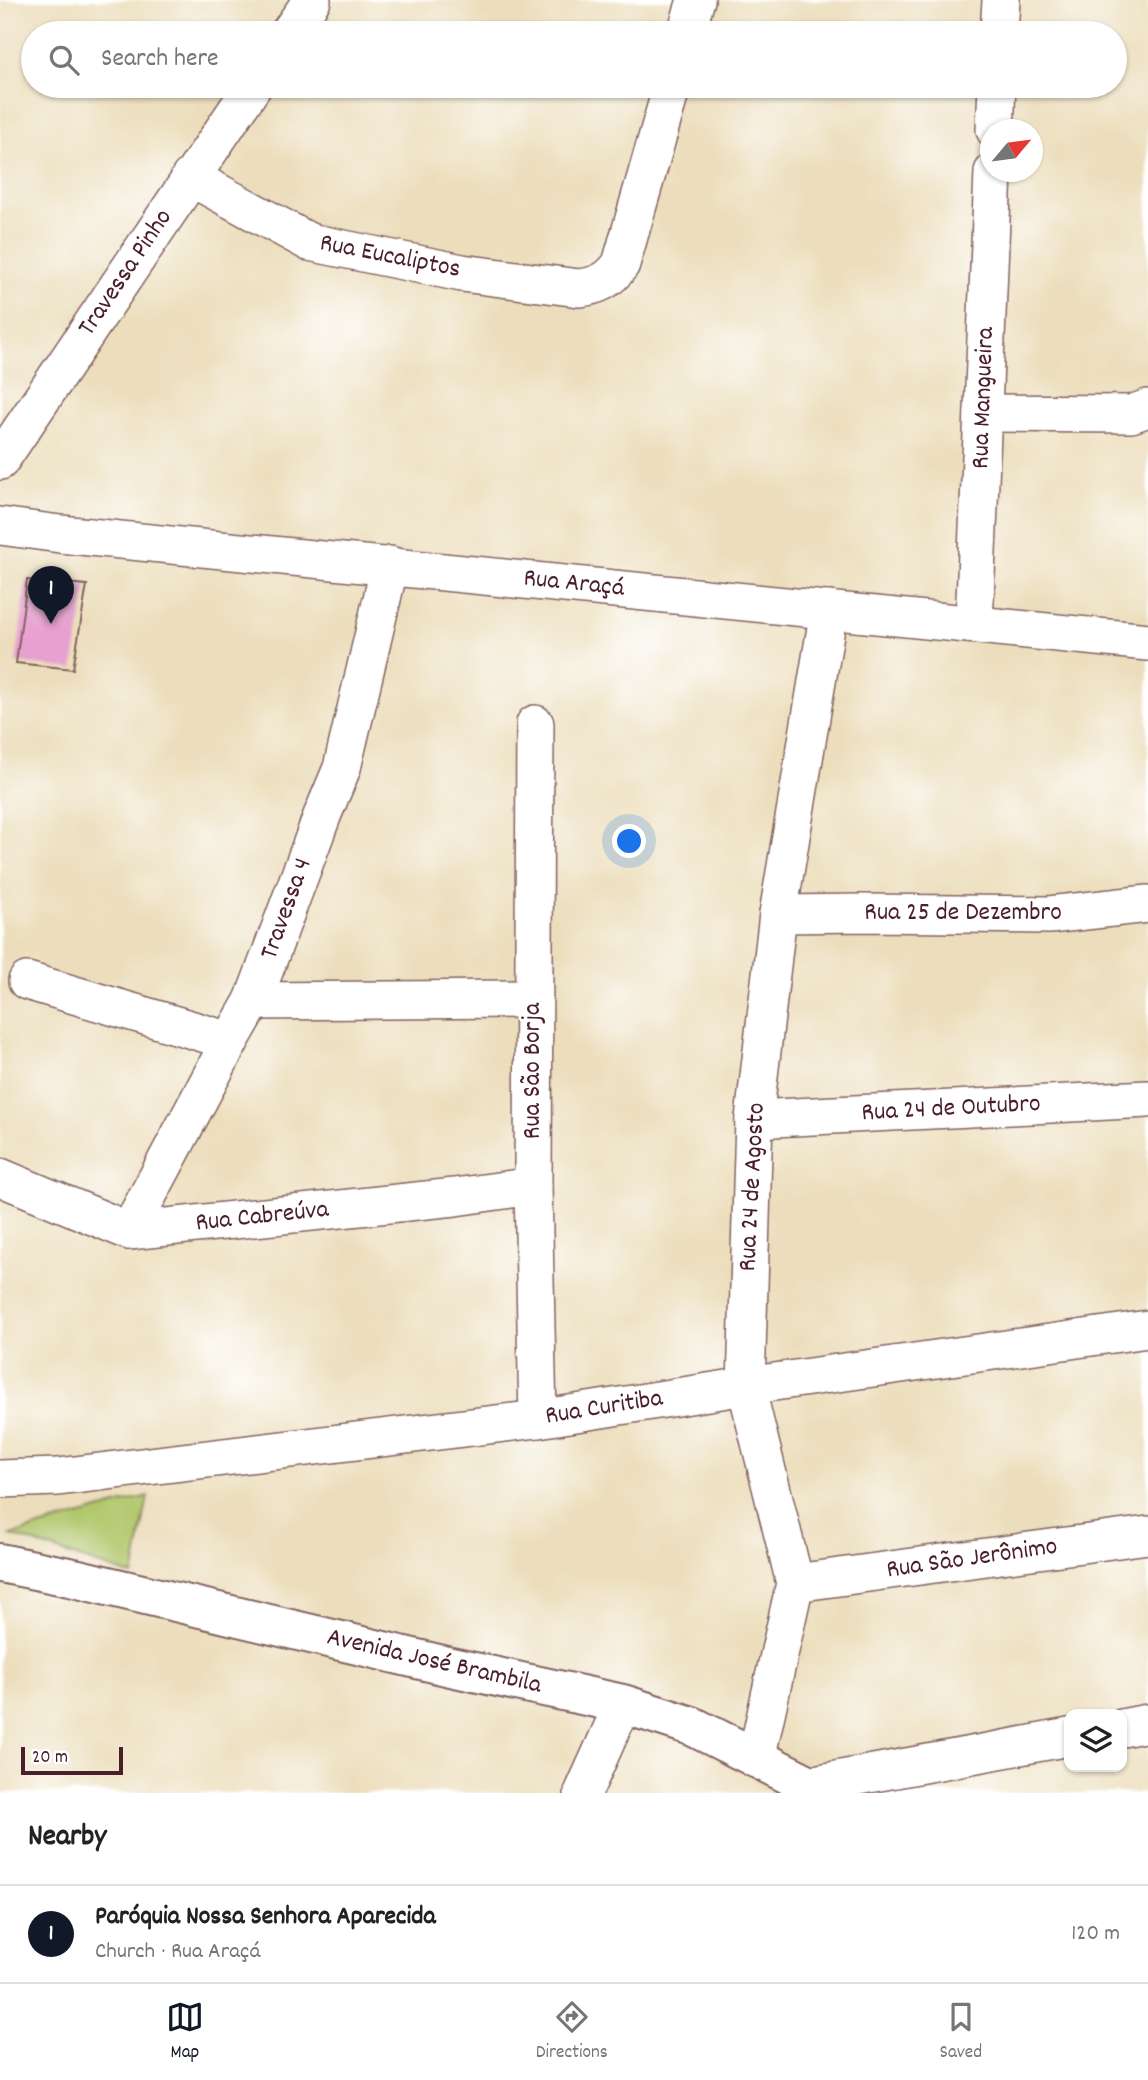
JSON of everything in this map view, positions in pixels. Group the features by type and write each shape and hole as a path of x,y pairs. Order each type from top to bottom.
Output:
{"main road":[{"name":"Avenida José Brambila","path":"0,1544 14,1565 451,1667 623,1704 692,1726 817,1789"}],"street":[{"path":"297,21 312,0"},
{"path":"690,21 696,0"},
{"path":"1000,21 1001,0"},
{"name":"Travessa Pinho","path":"0,461 245,98"},
{"name":"Rua Eucaliptos","path":"190,177 309,242 462,273 579,288 593,286 614,275 621,264 669,98"},
{"path":"996,98 996,119"},
{"name":"Rua Mangueira","path":"974,624 993,182"},
{"path":"983,413 1131,414 1148,408"},
{"name":"Rua Araçá","path":"0,526 1148,642"},
{"name":"Travessa 4","path":"129,1231 253,1001 321,816 342,768 390,565"},
{"name":"Rua 24 de Agosto","path":"756,1759 795,1583 746,1386 754,1119 778,914 829,610"},
{"name":"Rua São Borja","path":"535,724 533,1186 538,1419"},
{"name":"Rua 25 de Dezembro","path":"778,914 1049,915 1148,904"},
{"path":"27,981 230,1041"},
{"path":"253,1001 533,999"},
{"name":"Rua 24 de Outubro","path":"754,1119 1148,1099"},
{"name":"Rua Cabreúva","path":"0,1177 129,1231 533,1186"},
{"name":"Rua Curitiba","path":"0,1479 58,1477 538,1419 746,1386 1148,1329"},
{"name":"Rua Curitiba","path":"0,1503 58,1477"},
{"name":"Rua São Jerônimo","path":"795,1583 1148,1535"},
{"path":"583,1793 623,1704"},
{"path":"1127,1727 1148,1723"},
{"path":"817,1789 1064,1738"}],"green space":[{"path":"148,1496 133,1576 11,1535"}],"building":[{"path":"27,580 87,585 73,669 16,663"}],"place":[{"name":"Paróquia Nossa Senhora Aparecida","path":"51,624"}]}
